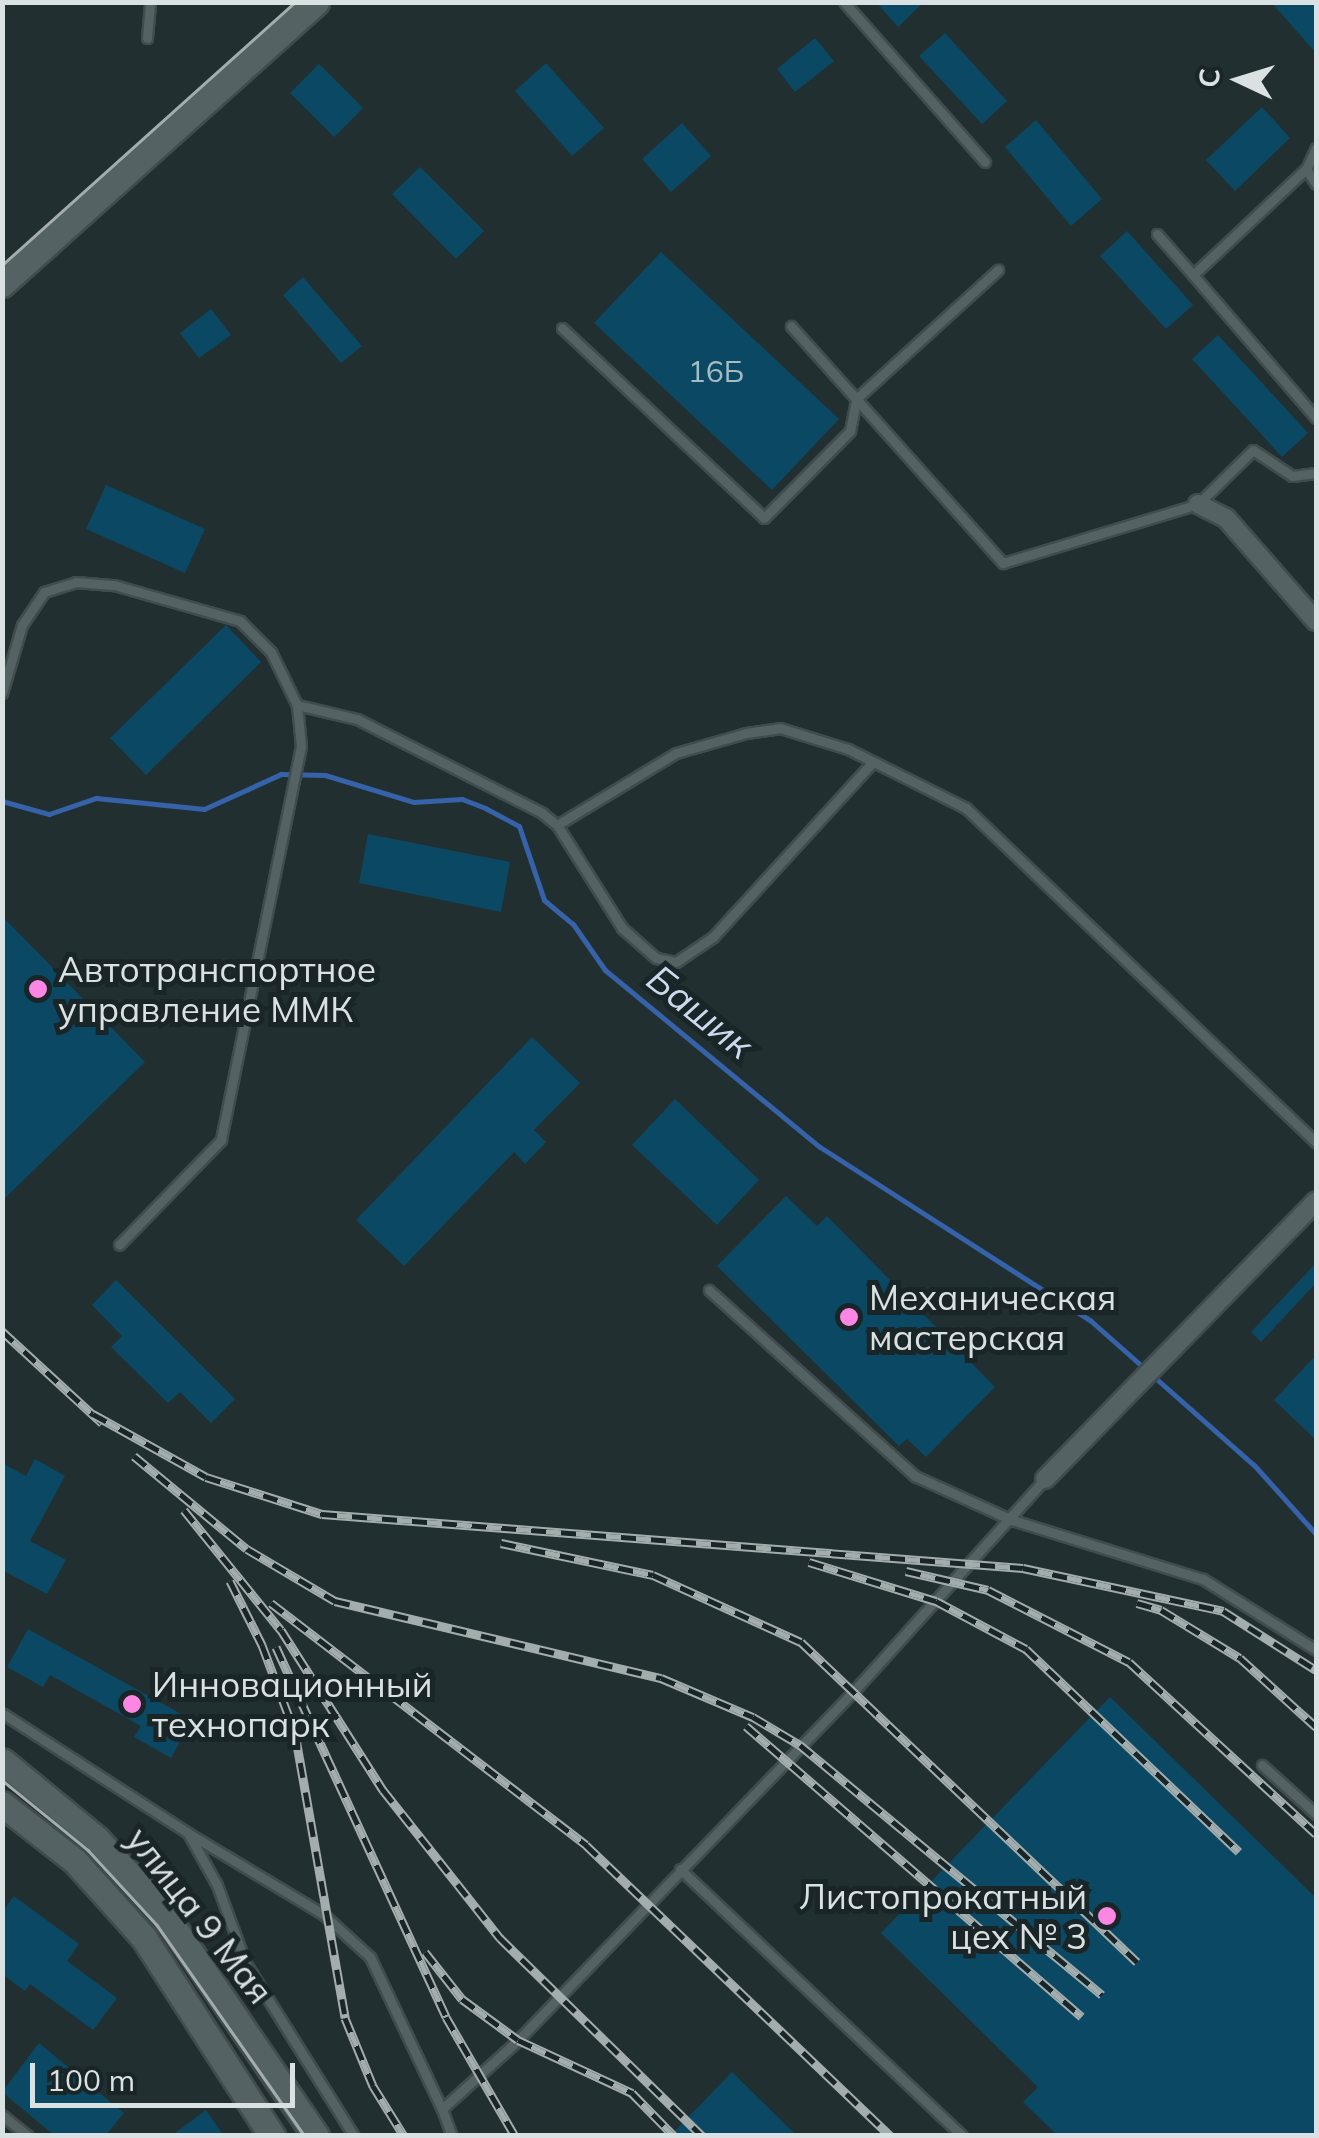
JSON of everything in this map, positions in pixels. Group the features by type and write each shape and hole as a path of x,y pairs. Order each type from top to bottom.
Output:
{"main road":[{"path":"2,284 316,2"},
{"name":"улица 9 Мая","path":"2,1762 97,1838 166,1916 316,2136"},
{"name":"улица 9 Мая","path":"2,1804 75,1862 144,1938 272,2136"}],"street":[{"path":"1198,504 1226,518 1316,621"},
{"path":"1045,1479 1316,1201"}],"lane":[{"path":"147,38 150,2"},
{"path":"844,2 985,162"},
{"path":"1193,274 1306,169 1316,148"},
{"path":"1306,169 1316,184"},
{"path":"1157,234 1316,418"},
{"path":"562,328 764,518 850,431 856,399 998,270"},
{"path":"790,326 1004,563 1198,504 1253,450 1292,476 1316,473"},
{"path":"2,693 22,625 44,592 76,582 114,585 240,620 271,652 297,705 301,746 294,789 221,1140 119,1245"},
{"path":"297,705 357,719 557,824 622,928 656,958 676,962 713,937 872,763"},
{"path":"557,824 676,753 746,733 793,731 872,763 966,808 1316,1143"},
{"path":"709,1290 915,1476 1012,1520 1203,1579 1316,1650"},
{"path":"442,2110 518,2040 1012,1520 1045,1479"},
{"path":"2,1712 188,1833 323,1914 370,1956 452,2136"},
{"path":"1262,1766 1316,1814"},
{"path":"188,1833 217,1886 246,1964 354,2136"},
{"path":"680,1869 962,2136"},
{"path":"2,2115 28,2136"}],"building":[{"path":"876,2 924,2 898,27"},
{"path":"1271,2 1316,2 1316,53"},
{"path":"945,33 1007,101 982,124 919,56"},
{"path":"815,38 834,61 795,92 777,69"},
{"path":"546,63 604,128 572,156 515,91"},
{"path":"319,64 363,108 334,137 290,93"},
{"path":"1262,107 1290,138 1235,191 1206,160"},
{"path":"1036,120 1102,199 1071,226 1005,147"},
{"path":"682,123 711,156 671,192 642,159"},
{"path":"420,167 484,231 456,259 392,194"},
{"path":"1127,231 1193,305 1166,329 1100,256"},
{"path":"661,252 839,419 772,490 594,323"},
{"path":"303,277 362,346 341,363 283,295"},
{"path":"211,309 231,335 199,358 180,333"},
{"path":"1218,335 1308,433 1282,457 1192,359"},
{"path":"106,485 205,529 185,573 86,529"},
{"path":"226,625 261,662 146,775 110,738"},
{"path":"368,834 510,862 501,912 359,883"},
{"name":"Автотранспортное управление ММК","path":"2,916 145,1062 2,1201"},
{"path":"532,1037 580,1083 534,1130 546,1142 525,1164 514,1152 404,1266 356,1220"},
{"path":"675,1099 759,1180 717,1225 632,1145"},
{"name":"Механическая мастерская","path":"786,1196 817,1226 827,1216 995,1387 926,1457 907,1439 899,1446 717,1266"},
{"path":"1316,1263 1316,1283 1261,1342 1251,1332"},
{"path":"116,1280 235,1399 211,1423 180,1392 168,1403 111,1347 122,1336 92,1305"},
{"path":"1316,1355 1316,1440 1274,1400"},
{"path":"35,1459 65,1476 30,1541 66,1560 47,1594 2,1570 2,1463 26,1476"},
{"name":"Инновационный технопарк","path":"28,1629 192,1720 171,1758 134,1737 141,1726 50,1675 43,1687 7,1667"},
{"name":"Листопрокатный цех № 3","path":"1110,1697 1316,1898 1316,2136 1058,2136 1023,2102 1038,2087 881,1933"},
{"path":"14,1896 79,1944 67,1961 117,1998 93,2030 30,1984 25,1991 2,1974 2,1912"},
{"path":"39,2043 124,2113 105,2136 55,2136 2,2092"},
{"path":"732,2072 797,2136 670,2136"},
{"path":"206,2110 224,2136 171,2136"}],"waterway":[{"name":"Башик","path":"2,801 49,814 96,798 204,809 281,774 325,775 414,802 462,799 519,826 544,900 573,924 605,970 820,1147 1091,1321 1254,1465 1316,1534"}],"tram line":[{"path":"2,265 295,2"},
{"path":"2,1780 88,1850 157,1925 305,2136"}],"railway":[{"path":"2,1331 102,1423"},
{"path":"93,1414 206,1477 322,1514 1023,1568 1223,1611 1316,1670"},
{"path":"134,1456 247,1549 335,1601 661,1678 753,1717 800,1745 1102,1995"},
{"path":"184,1510 281,1630 383,1790 500,1938 702,2136"},
{"path":"501,1543 653,1575 801,1642 1137,1962"},
{"path":"809,1562 936,1601 1026,1649 1239,1852"},
{"path":"906,1571 988,1590 1129,1662 1316,1834"},
{"path":"230,1581 262,1645 295,1733 345,2018 373,2086 404,2136"},
{"path":"271,1603 586,1845 890,2136"},
{"path":"1137,1603 1161,1610 1240,1658 1316,1727"},
{"path":"276,1647 446,2017 515,2136"},
{"path":"746,1726 1082,2017"},
{"path":"425,1952 462,1999 518,2040 632,2093 674,2136"}],"place":[{"name":"Автотранспортное управление ММК","path":"38,989"},
{"name":"Механическая мастерская","path":"849,1317"},
{"name":"Инновационный технопарк","path":"132,1704"},
{"name":"Листопрокатный цех № 3","path":"1107,1916"}]}
